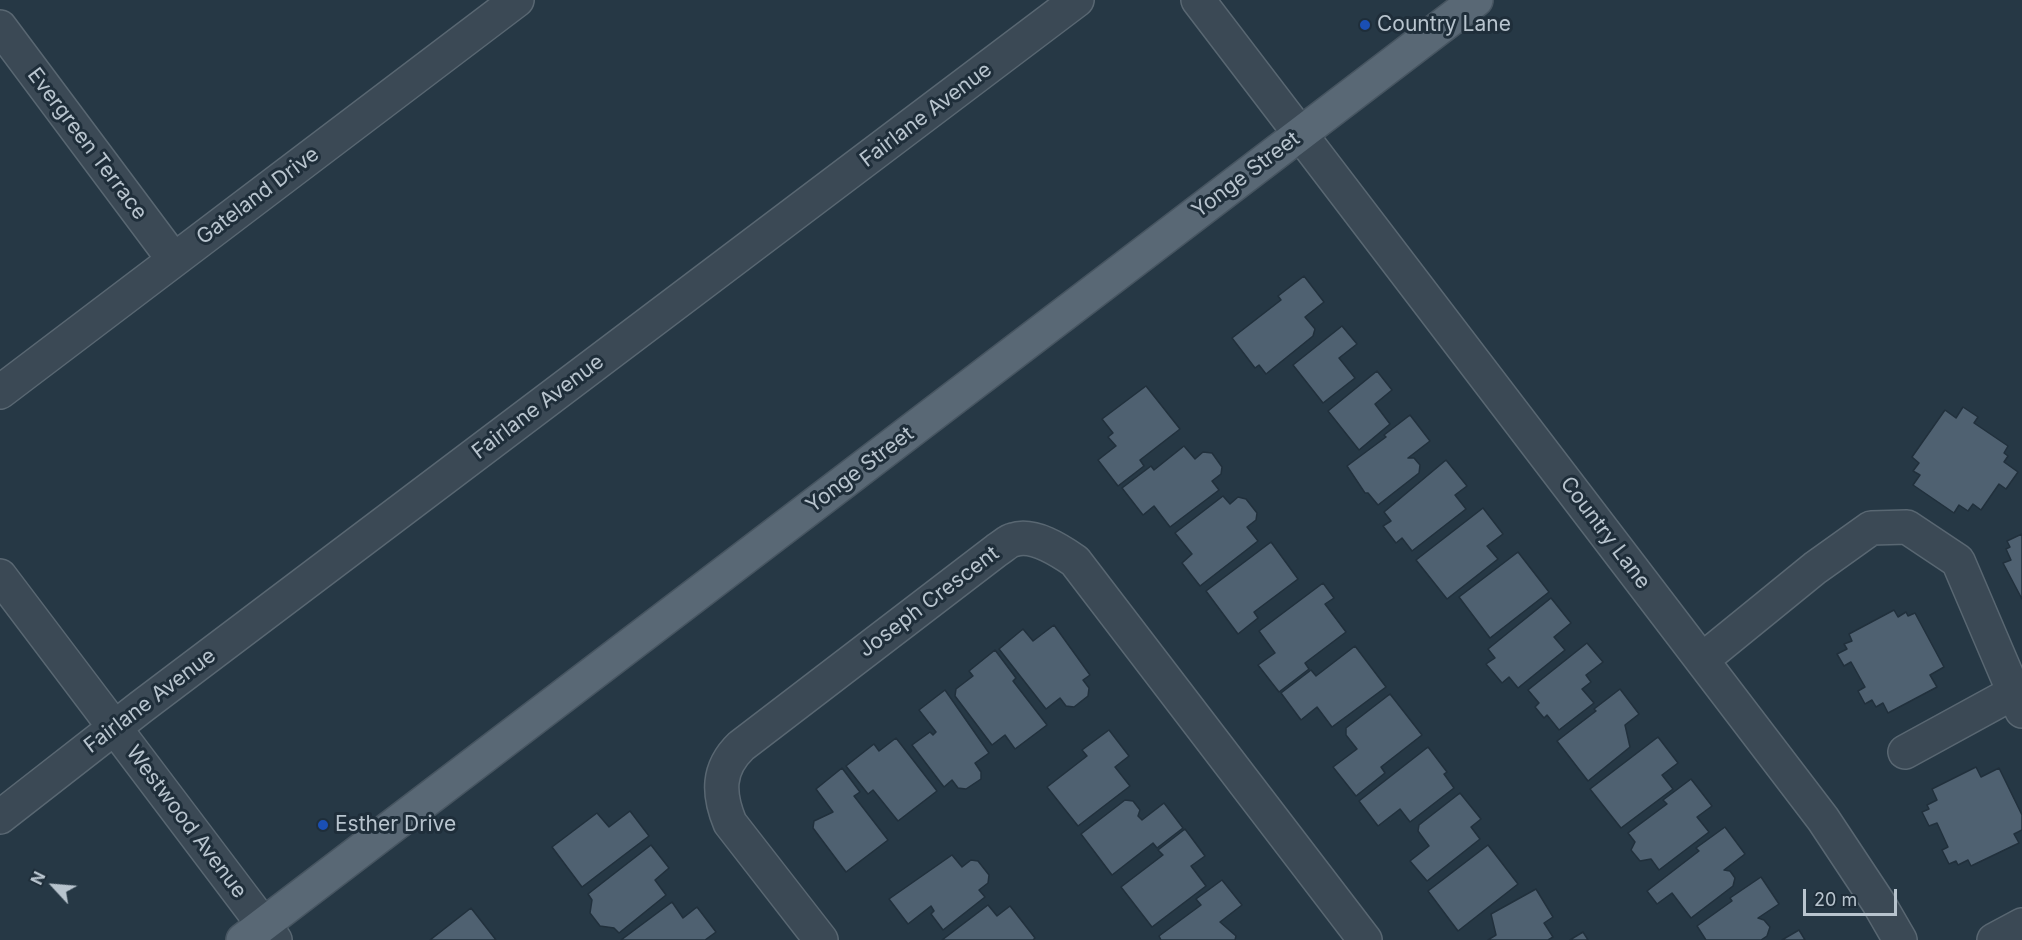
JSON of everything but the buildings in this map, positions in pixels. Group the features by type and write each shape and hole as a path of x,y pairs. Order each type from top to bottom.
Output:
{"main road":[{"name":"Yonge Street","path":"261,935 389,829 1476,0"}],"street":[{"name":"Gateland Drive","path":"0,392 517,0"},
{"name":"Fairlane Avenue","path":"0,817 114,728 1077,0"},
{"name":"Country Lane","path":"1198,0 1823,819 1878,902 1900,940"},
{"name":"Evergreen Terrace","path":"0,27 174,260"},
{"path":"1702,660 1815,568 1871,528 1907,527 1958,561 2019,697 1905,752"},
{"name":"Joseph Crescent","path":"821,940 730,823 721,786 729,757 1014,539 1034,540 1056,548 1075,561 1365,940"},
{"name":"Westwood Avenue","path":"0,576 114,728 261,935"},
{"path":"1994,940 2022,926"}],"place":[{"name":"Country Lane","path":"1365,25"},
{"name":"Esther Drive","path":"323,825"}]}
